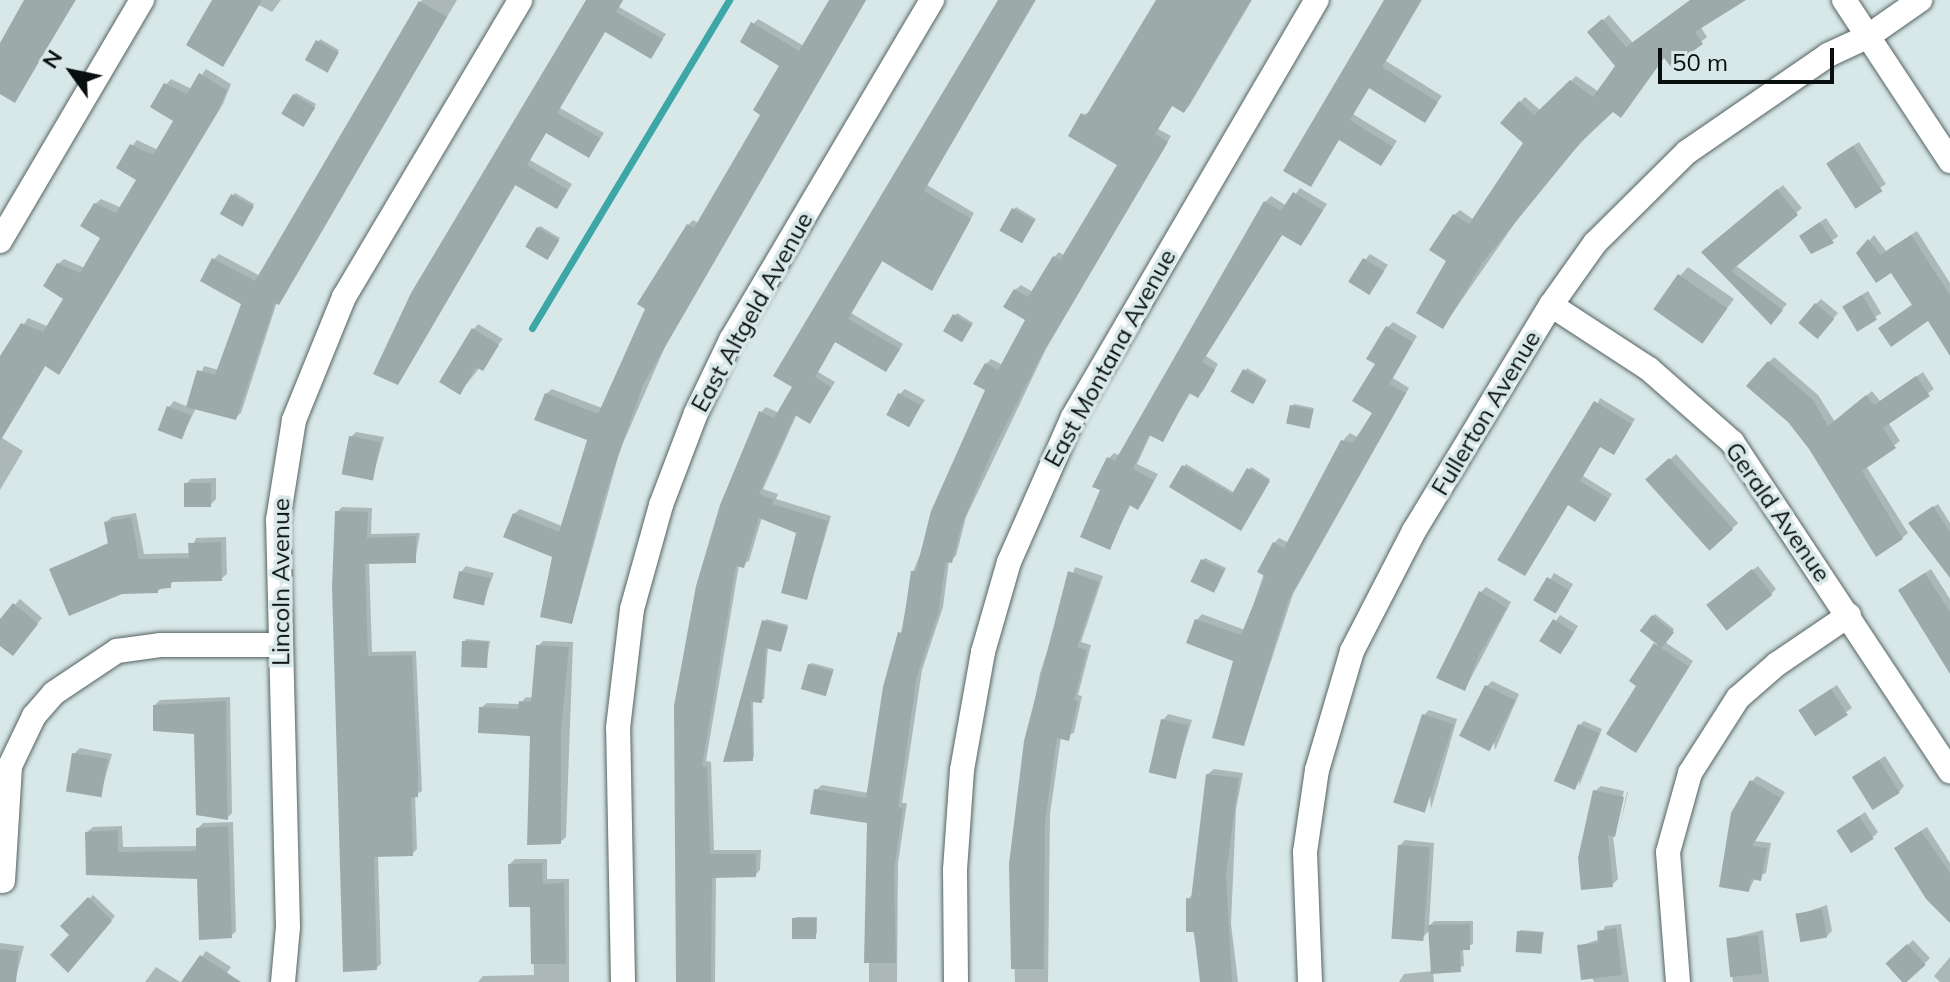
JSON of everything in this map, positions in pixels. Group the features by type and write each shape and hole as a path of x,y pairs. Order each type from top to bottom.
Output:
{"street":[{"path":"0,241 142,0"},
{"name":"Lincoln Avenue","path":"283,982 288,927 278,520 288,446 308,378 344,297 520,0"},
{"name":"East Altgeld Avenue","path":"623,982 618,728 632,609 661,505 696,413 731,340 932,0"},
{"name":"East Montana Avenue","path":"956,982 955,870 962,770 983,652 1009,562 1080,405 1317,0"},
{"path":"1844,0 1950,161"},
{"name":"Fullerton Avenue","path":"1310,982 1304,893 1307,838 1317,770 1352,651 1414,531 1551,305 1595,243 1687,152 1828,55 1867,37 1920,0"},
{"name":"Gerald Avenue","path":"1551,305 1649,369 1732,442 1950,771"},
{"path":"1678,982 1668,852 1690,773 1738,698 1777,664 1849,615"},
{"path":"3,881 10,766 34,716 54,693 117,651 280,645"}],"building":[{"path":"24,0 75,0 15,103 0,94 0,43"},
{"path":"212,0 262,0 223,67 186,45"},
{"path":"586,0 623,0 616,12 663,39 651,59 605,32 557,113 600,138 589,158 546,133 527,165 568,190 557,209 515,185 398,385 373,374 411,293"},
{"path":"829,0 866,0 643,385 604,497 572,624 540,617 552,557 503,537 513,513 559,532 587,440 534,420 545,393 598,414 645,309 637,304 687,224 694,228 760,115 753,110 779,66 740,42 751,22 799,51"},
{"path":"998,0 1035,0 924,191 971,219 932,291 882,261 848,319 900,349 886,372 835,342 815,377 831,387 810,424 795,415 759,494 774,500 772,504 828,521 807,600 781,593 796,533 759,518 744,568 736,566 702,766 707,767 710,854 756,854 756,877 712,878 711,982 676,982 674,706 696,586 720,505 759,411 774,418 792,387 773,376"},
{"path":"1156,0 1251,0 1184,113 1172,106 1155,134 1168,142 1041,356 992,452 962,524 952,563 946,562 938,614 917,676 898,807 903,808 894,870 896,963 864,963 867,823 810,814 814,789 866,798 883,687 898,632 902,633 911,571 916,571 931,511 985,390 973,384 985,363 998,370 1025,320 1003,307 1014,289 1028,297 1053,256 1060,260 1117,165 1068,136 1081,113 1086,116"},
{"path":"1384,0 1421,0 1382,67 1438,102 1425,123 1369,88 1350,120 1393,147 1381,166 1339,140 1311,187 1283,171"},
{"path":"1690,0 1746,0 1695,32 1703,44 1671,67 1664,58 1621,118 1613,112 1581,142 1483,262 1443,329 1416,313 1446,261 1429,250 1453,214 1469,224 1523,143 1500,123 1519,101 1534,115 1570,80 1593,97 1615,66 1587,32 1602,19 1626,47"},
{"path":"419,1 447,17 279,305 275,303 236,420 186,407 197,370 215,375 241,304 200,281 212,258 255,281"},
{"path":"316,40 339,53 328,73 305,60"},
{"path":"199,73 227,90 218,111 59,375 45,366 0,441 0,356 21,323 43,332 63,299 43,286 57,263 80,273 100,238 80,226 94,203 116,213 136,180 116,168 130,144 153,155 173,121 150,107 164,83 187,94"},
{"path":"293,94 315,107 303,127 281,114"},
{"path":"1853,146 1882,191 1856,209 1826,163"},
{"path":"1777,189 1798,215 1731,271 1783,310 1771,325 1701,252"},
{"path":"1293,192 1323,210 1301,246 1282,235 1202,362 1215,370 1198,398 1189,393 1163,442 1149,435 1133,469 1154,480 1138,510 1129,505 1110,550 1080,537 1100,490 1092,487 1107,457 1115,461 1264,201 1281,211"},
{"path":"231,194 254,207 243,227 220,214"},
{"path":"1012,208 1035,221 1022,243 999,231"},
{"path":"1820,222 1834,243 1811,254 1799,236"},
{"path":"537,227 559,240 547,260 525,247"},
{"path":"1911,235 1950,295 1950,356 1928,321 1891,347 1878,328 1912,305 1891,273 1876,283 1856,253 1868,239 1880,255"},
{"path":"1363,258 1384,271 1369,295 1348,282"},
{"path":"1678,274 1727,308 1702,344 1653,309"},
{"path":"1862,295 1877,320 1857,332 1842,307"},
{"path":"1815,303 1834,319 1817,339 1798,323"},
{"path":"953,314 972,325 962,342 943,331"},
{"path":"1386,326 1413,342 1389,384 1406,393 1288,601 1244,746 1212,738 1233,661 1186,643 1195,619 1241,635 1265,576 1257,572 1273,542 1284,548 1341,440 1353,443 1372,413 1352,401 1375,364 1366,359"},
{"path":"472,328 499,345 483,371 476,367 460,395 439,382"},
{"path":"1768,361 1813,400 1828,426 1866,395 1874,405 1916,376 1930,396 1883,428 1896,448 1862,471 1903,539 1876,557 1809,449 1788,422 1746,386"},
{"path":"1243,369 1266,382 1253,404 1230,392"},
{"path":"898,393 921,405 909,427 886,415"},
{"path":"1594,401 1632,424 1614,455 1600,447 1580,481 1609,499 1595,522 1568,505 1525,576 1497,560"},
{"path":"1290,405 1313,410 1310,429 1286,424"},
{"path":"167,406 191,415 182,440 158,430"},
{"path":"349,436 380,442 373,480 342,474"},
{"path":"1669,458 1733,529 1709,551 1645,479"},
{"path":"1182,465 1232,494 1247,468 1270,481 1241,531 1169,487"},
{"path":"184,483 211,483 211,507 184,507"},
{"path":"1933,506 1950,532 1950,578 1908,523"},
{"path":"335,511 368,512 367,538 416,536 416,563 365,564 368,656 412,655 418,771 418,797 411,798 413,856 374,857 377,970 343,972 332,587"},
{"path":"131,517 139,559 189,558 188,543 221,542 222,581 171,582 171,588 158,589 158,593 122,594 69,616 49,569 108,544 104,522"},
{"path":"1201,559 1225,570 1214,593 1190,582"},
{"path":"1752,569 1772,595 1727,631 1706,605"},
{"path":"459,571 490,578 484,605 453,598"},
{"path":"1068,571 1099,582 1077,647 1087,650 1074,700 1078,701 1069,741 1057,738 1045,821 1044,969 1011,969 1009,864 1024,741"},
{"path":"1925,573 1950,612 1950,674 1898,590"},
{"path":"1547,577 1569,590 1555,614 1533,600"},
{"path":"1479,591 1507,608 1479,655 1465,691 1436,678"},
{"path":"13,603 38,624 13,656 0,646 0,619"},
{"path":"1652,615 1674,632 1662,648 1640,631"},
{"path":"1553,619 1574,632 1560,654 1539,641"},
{"path":"762,620 788,627 781,652 766,648 762,703 751,702 753,761 723,762"},
{"path":"462,641 488,642 487,668 461,667"},
{"path":"1654,643 1689,667 1636,753 1606,734 1636,686 1629,681"},
{"path":"536,645 569,647 561,731 561,844 527,845 530,736 478,733 479,707 518,709 519,701 531,702"},
{"path":"808,664 833,671 826,696 801,689"},
{"path":"1485,685 1515,700 1489,751 1459,736"},
{"path":"1831,689 1848,715 1815,736 1798,710"},
{"path":"226,701 228,820 196,815 194,734 153,731 153,705"},
{"path":"1422,714 1453,724 1425,813 1393,802"},
{"path":"1161,719 1188,725 1176,779 1149,773"},
{"path":"1578,724 1599,733 1575,790 1554,781"},
{"path":"72,753 108,759 101,797 66,792"},
{"path":"1879,760 1900,793 1873,810 1852,777"},
{"path":"1206,774 1239,778 1226,875 1232,982 1200,982 1194,932 1186,932 1186,898 1191,899"},
{"path":"1750,780 1781,798 1752,846 1767,848 1761,881 1751,879 1749,892 1719,887 1731,813"},
{"path":"1593,790 1624,797 1615,837 1608,835 1613,887 1581,890 1578,858"},
{"path":"1859,816 1874,839 1851,853 1836,831"},
{"path":"228,826 232,938 199,940 197,879 86,875 85,832 118,830 118,852 196,851 196,828"},
{"path":"1921,831 1950,873 1950,923 1926,899 1894,848"},
{"path":"1398,845 1430,847 1423,941 1391,939"},
{"path":"542,863 543,884 564,883 566,964 531,964 530,907 509,907 508,864"},
{"path":"88,897 112,921 68,973 50,955 69,935 60,926"},
{"path":"1822,909 1827,938 1800,942 1795,914"},
{"path":"792,918 816,918 816,939 792,939"},
{"path":"1470,924 1470,950 1460,950 1461,972 1431,974 1428,925"},
{"path":"1616,928 1622,975 1581,980 1577,945 1598,943 1597,931"},
{"path":"1517,931 1543,933 1541,954 1516,952"},
{"path":"1758,935 1762,974 1730,977 1726,938"},
{"path":"1907,944 1926,965 1907,982 1902,982 1885,963"},
{"path":"0,949 19,951 16,982 0,982"},
{"path":"200,955 241,982 181,982"}],"waterway":[{"path":"532,328 729,0"}]}
